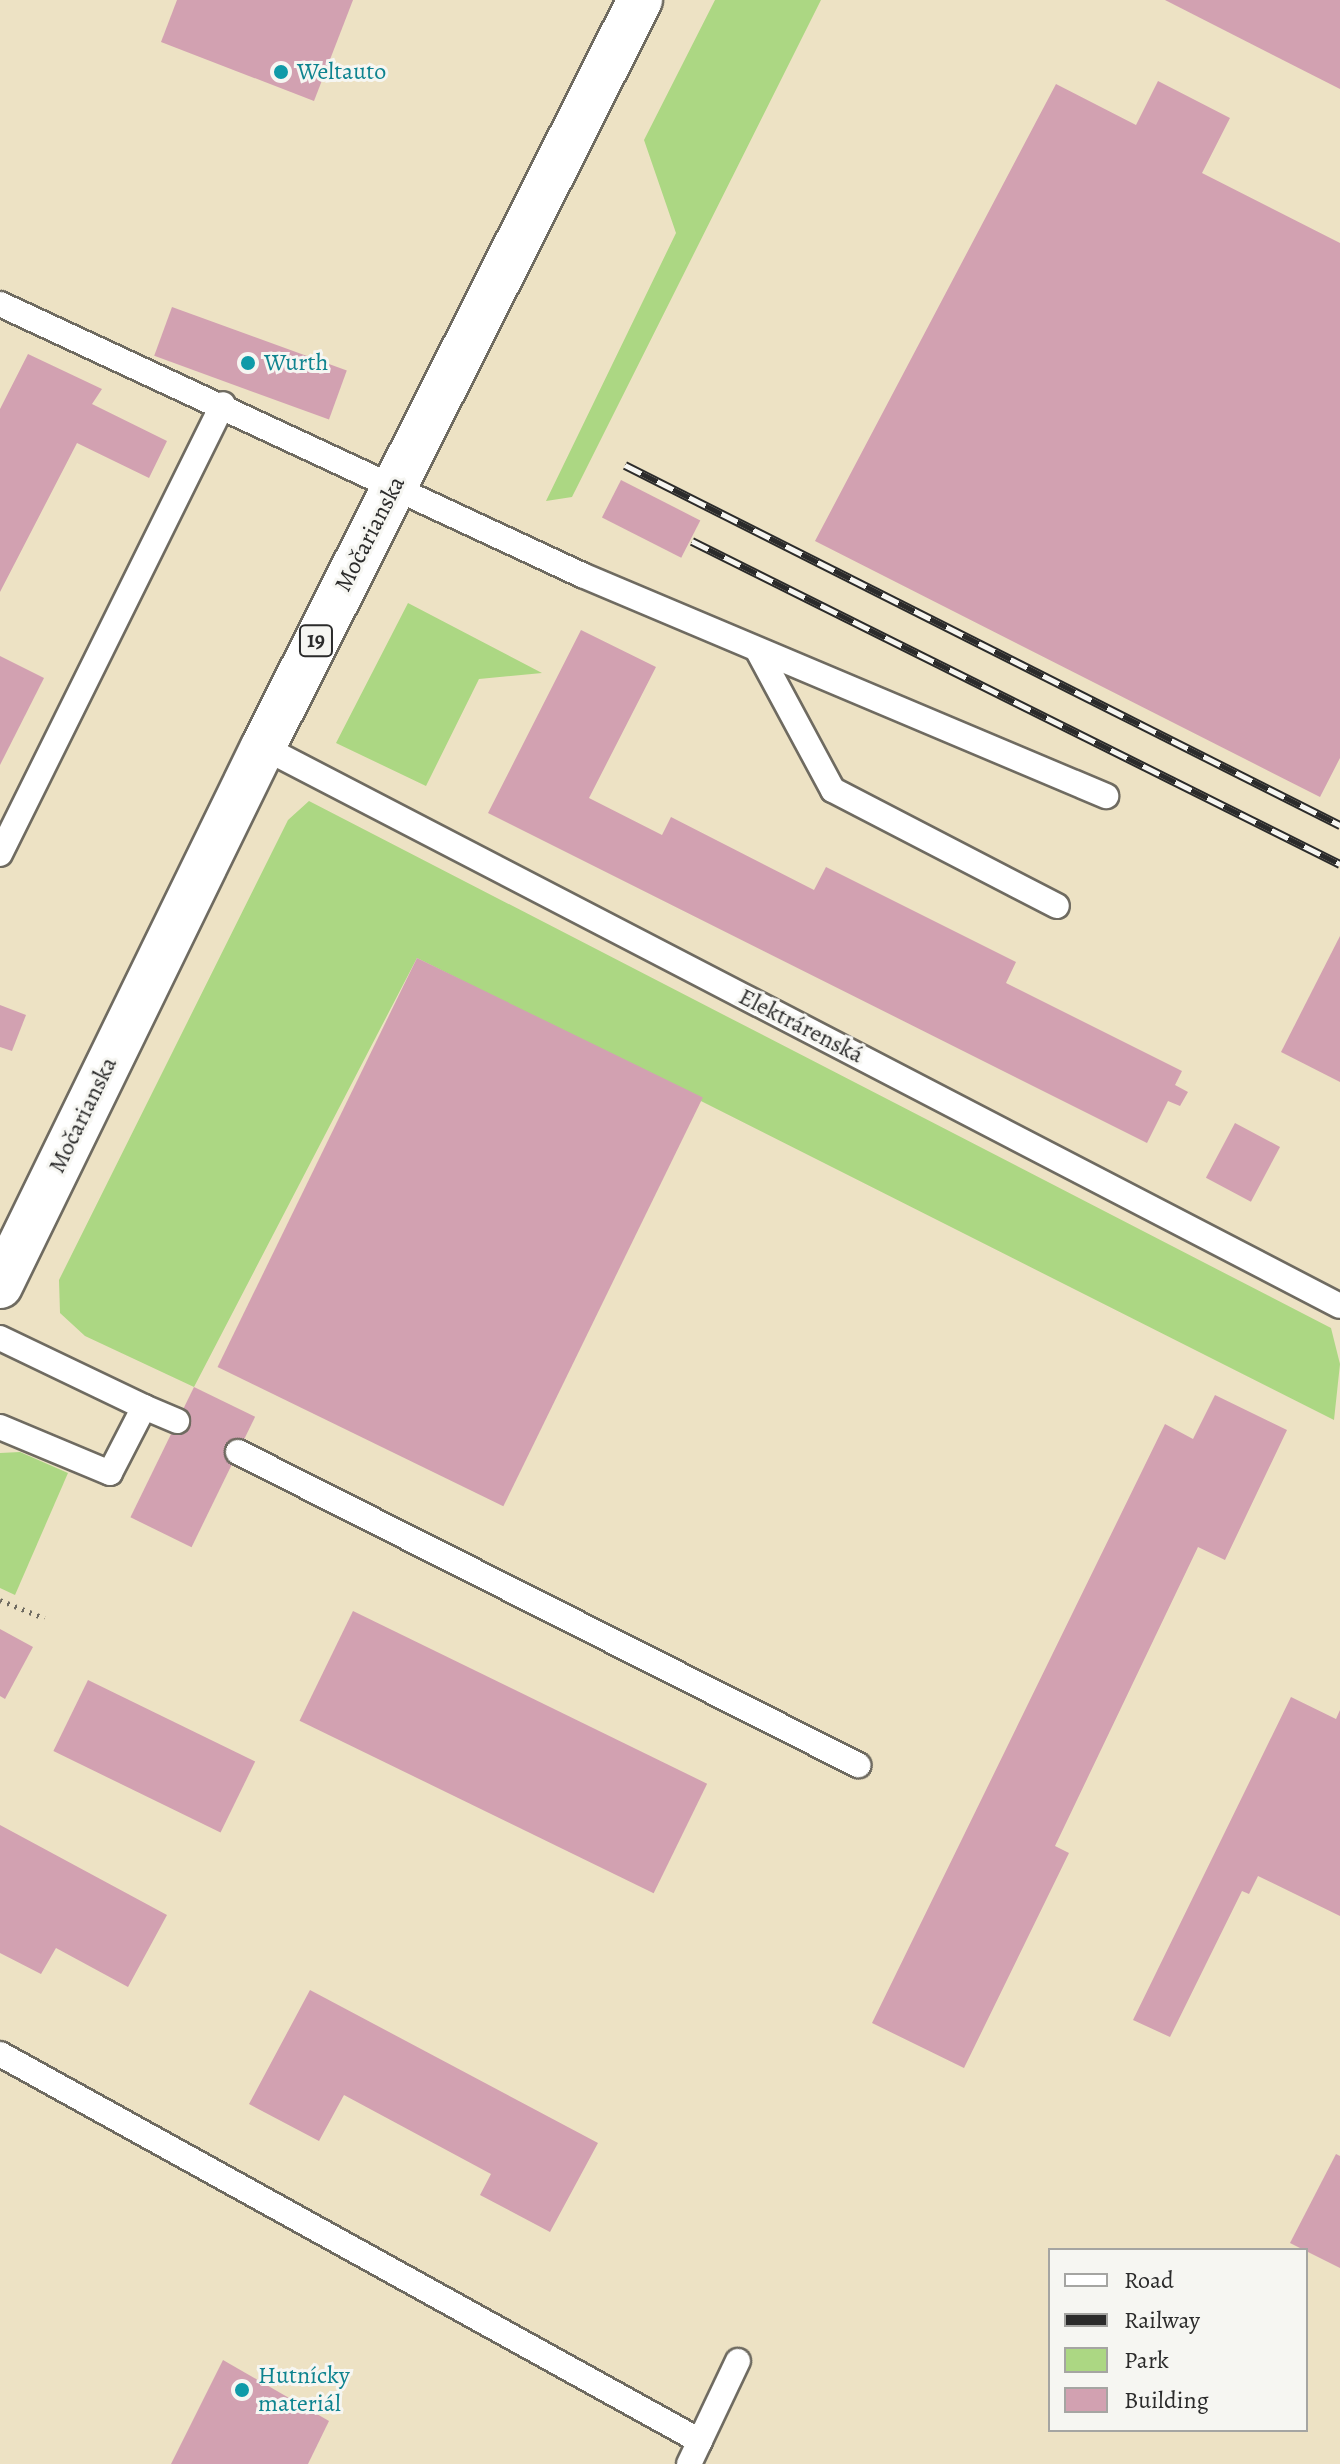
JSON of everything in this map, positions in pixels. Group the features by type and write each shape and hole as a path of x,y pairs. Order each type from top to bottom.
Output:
{"main road":[{"name":"Močarianska","path":"0,1286 263,747 640,0"}],"lane":[{"path":"0,304 223,404 394,488 758,651 1106,796"},
{"path":"0,854 223,404"},
{"path":"758,651 833,790 1057,906"},
{"name":"Elektrárenská","path":"263,747 1340,1306"},
{"path":"0,1338 177,1421"},
{"path":"0,1427 110,1473 144,1407"},
{"path":"238,1452 858,1765"},
{"path":"0,2054 700,2441"},
{"path":"689,2464 738,2361"}],"path":[{"path":"0,1600 44,1618"}],"green space":[{"path":"715,0 821,0 572,497 546,501 676,233 644,140"},
{"path":"408,603 542,673 479,679 426,786 336,743"},
{"path":"309,801 1331,1328 1340,1364 1334,1420 417,958 194,1387 85,1336 60,1313 59,1280 288,820"},
{"path":"20,1452 68,1473 15,1595 0,1588 0,1453"}],"building":[{"name":"Weltauto","path":"177,0 353,0 314,101 161,42"},
{"path":"1165,0 1340,0 1340,89"},
{"path":"1158,81 1230,118 1202,173 1340,243 1340,758 1320,797 815,541 1056,84 1136,125"},
{"name":"Wurth","path":"172,307 347,371 329,419 154,356"},
{"path":"28,354 102,389 92,404 167,441 149,478 77,443 0,592 0,409"},
{"path":"621,480 700,520 681,558 602,517"},
{"path":"581,630 656,667 589,798 662,835 671,817 814,890 826,867 1016,962 1006,983 1182,1071 1175,1085 1188,1092 1180,1106 1168,1101 1147,1143 488,813"},
{"path":"0,656 44,678 0,765"},
{"path":"1340,936 1340,1082 1281,1052"},
{"path":"417,958 703,1097 503,1506 218,1367"},
{"path":"0,1005 26,1015 12,1051 0,1047"},
{"path":"1235,1123 1280,1147 1251,1202 1206,1178"},
{"path":"194,1387 255,1417 192,1547 130,1517"},
{"path":"1215,1395 1287,1430 1225,1560 1198,1547 1055,1846 1069,1853 964,2068 872,2023 1165,1424 1193,1439"},
{"path":"353,1611 707,1784 654,1893 300,1721"},
{"path":"0,1629 33,1647 5,1699 0,1696"},
{"path":"88,1680 255,1762 221,1833 53,1751"},
{"path":"1291,1697 1336,1719 1340,1710 1340,1916 1258,1876 1249,1894 1242,1891 1170,2037 1133,2020"},
{"path":"0,1825 167,1915 128,1987 56,1948 41,1974 0,1953"},
{"path":"310,1990 598,2143 550,2232 480,2195 491,2174 344,2095 319,2141 249,2104"},
{"path":"1336,2154 1340,2156 1340,2268 1308,2252 1308,2248 1290,2243"},
{"name":"Hutnícky materiál","path":"223,2360 329,2421 308,2464 171,2464"}],"railway":[{"path":"625,465 1340,825"},
{"path":"692,541 1340,864"}],"place":[{"name":"Weltauto","path":"281,72"},
{"name":"Wurth","path":"248,363"},
{"name":"Hutnícky materiál","path":"242,2390"}]}
